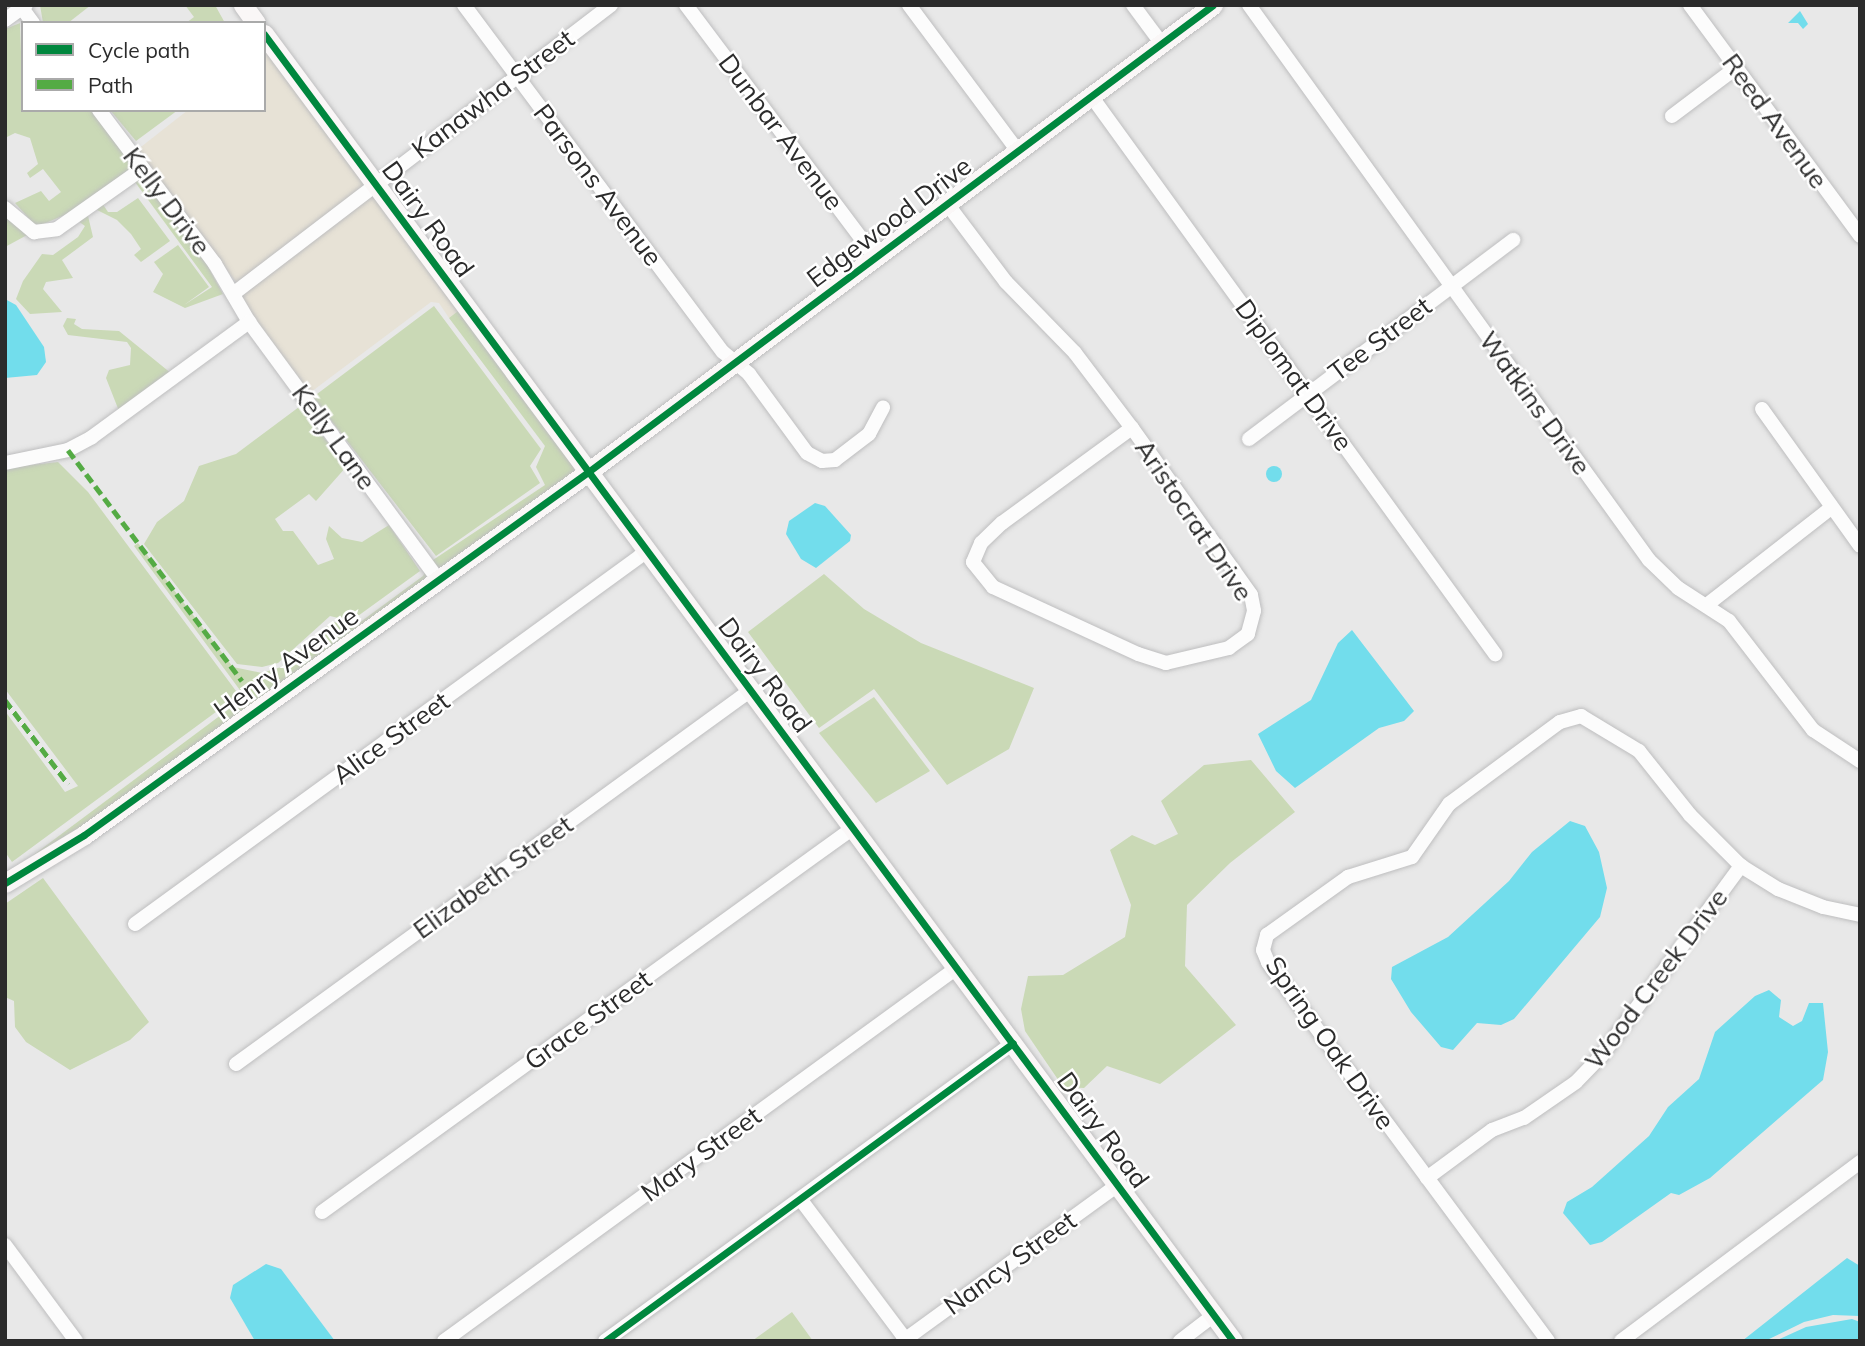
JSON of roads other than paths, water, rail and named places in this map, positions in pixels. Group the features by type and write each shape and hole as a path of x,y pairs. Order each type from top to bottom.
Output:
{"street":[{"path":"243,5 255,21"},
{"name":"Parsons Avenue","path":"464,5 734,363 749,374 807,453 822,461 849,452 869,434 883,408"},
{"name":"Kanawha Street","path":"233,294 611,5"},
{"name":"Dunbar Avenue","path":"687,5 876,258"},
{"path":"909,5 1018,151"},
{"path":"1133,5 1162,44"},
{"name":"Edgewood Drive","path":"588,472 1213,5"},
{"name":"Watkins Drive","path":"1249,5 1649,560 1678,588 1708,604 1729,621 1813,730 1860,761"},
{"name":"Reed Avenue","path":"1690,5 1860,236"},
{"path":"5,20 24,6"},
{"name":"Dairy Road","path":"266,37 1233,1341"},
{"path":"1672,116 1736,68"},
{"name":"Diplomat Drive","path":"1091,97 1494,654"},
{"name":"Kelly Drive","path":"100,112 233,294"},
{"path":"5,208 34,232 57,229 142,169"},
{"name":"Aristocrat Drive","path":"948,205 1006,282 1075,353 1132,428 1251,595 1254,611 1248,634 1229,648 1166,663 993,587 973,562 981,543 1002,523 1132,428"},
{"name":"Tee Street","path":"1248,439 1513,240"},
{"name":"Kelly Lane","path":"233,294 249,322 438,579"},
{"path":"5,463 68,450 92,437 249,322"},
{"path":"1762,409 1860,546"},
{"name":"Henry Avenue","path":"5,883 84,835 588,472"},
{"path":"1708,604 1831,508"},
{"name":"Alice Street","path":"135,924 647,551"},
{"name":"Elizabeth Street","path":"236,1064 751,690"},
{"name":"Spring Oak Drive","path":"1548,1341 1268,962 1264,950 1267,935 1348,877 1412,857 1449,804 1560,722 1581,716 1639,751 1690,815 1741,866 1792,895 1860,915"},
{"name":"Grace Street","path":"322,1212 853,828"},
{"name":"Wood Creek Drive","path":"1427,1178 1492,1130 1524,1118 1576,1082 1602,1055 1741,866"},
{"name":"Mary Street","path":"444,1341 958,967"},
{"path":"605,1341 1013,1043"},
{"path":"1621,1341 1860,1162"},
{"name":"Nancy Street","path":"905,1340 1118,1185"},
{"path":"800,1200 905,1340"},
{"path":"5,1245 76,1341"},
{"path":"1180,1341 1213,1315"}],"water":[{"path":"1800,11 1808,24 1803,29 1798,23 1788,23"},
{"path":"5,299 16,305 44,347 46,362 37,375 5,378"},
{"path":"1271,466 1277,466 1282,474 1280,480 1271,482 1266,477 1266,471"},
{"path":"815,503 825,506 851,535 850,541 816,568 801,559 786,534 789,521"},
{"path":"1352,630 1414,711 1404,721 1379,728 1295,788 1276,771 1258,734 1311,700 1338,643"},
{"path":"1570,821 1585,826 1599,852 1607,888 1600,917 1514,1019 1501,1025 1477,1023 1453,1050 1441,1047 1411,1012 1391,979 1392,967 1448,937 1509,881 1532,852"},
{"path":"1769,990 1781,1000 1779,1017 1793,1026 1802,1021 1809,1003 1823,1003 1828,1052 1823,1080 1710,1178 1679,1195 1671,1193 1602,1242 1590,1245 1563,1213 1567,1202 1592,1187 1649,1136 1668,1107 1699,1079 1715,1032 1755,996"},
{"path":"1847,1258 1860,1266 1860,1316 1833,1315 1804,1322 1765,1341 1742,1341"},
{"path":"266,1264 281,1269 335,1341 255,1341 230,1298 233,1285"},
{"path":"1852,1319 1860,1322 1860,1341 1775,1341 1806,1327"}]}
